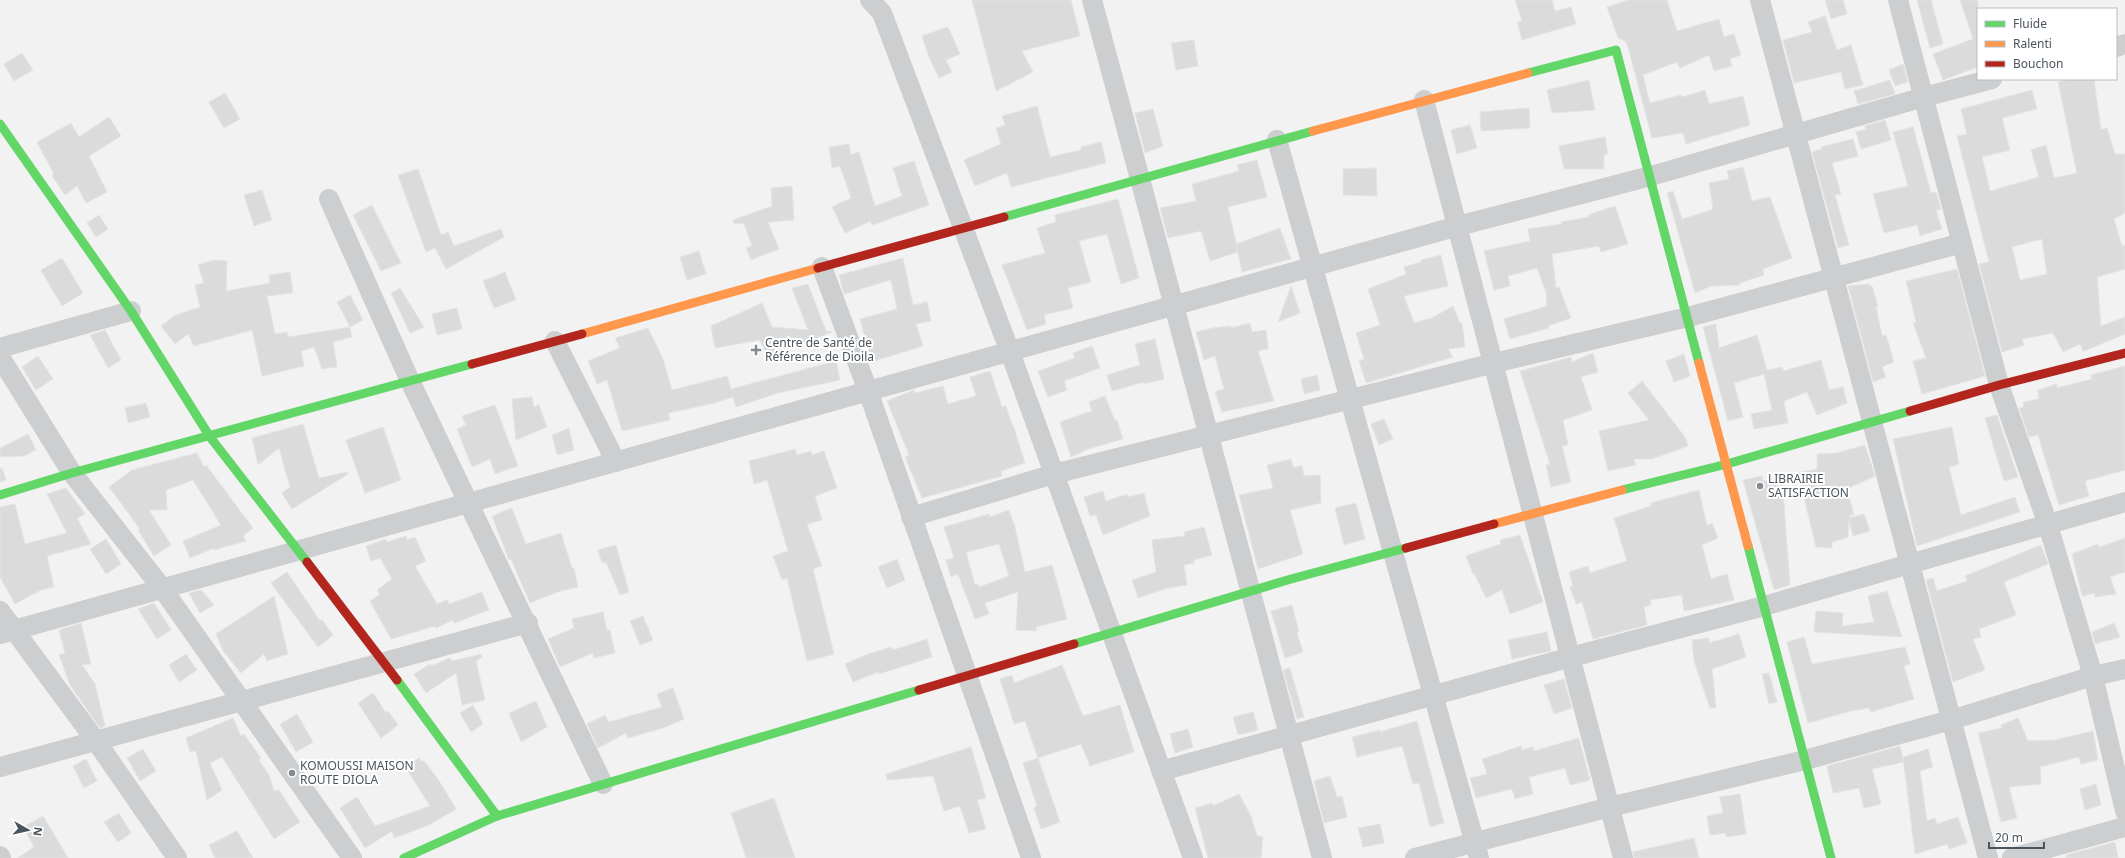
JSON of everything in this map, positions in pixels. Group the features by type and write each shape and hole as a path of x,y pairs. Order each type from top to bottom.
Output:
{"street":[{"path":"870,0 882,13 1010,352 1193,858"},
{"path":"1092,0 1322,858"},
{"path":"1760,0 1988,858"},
{"path":"1898,0 1999,386 2048,524 2094,676 2125,811"},
{"path":"0,495 72,473 210,437 1277,140 1616,50 1651,176 1831,858"},
{"path":"7,632 1458,226 1651,176 1924,97 1988,80"},
{"path":"1424,100 1623,858"},
{"path":"3,135 132,311 210,437 299,550 384,662 497,816"},
{"path":"1277,140 1477,850"},
{"path":"329,199 410,381 528,623 603,784"},
{"path":"911,517 1054,474 1494,363 1688,316 1962,243"},
{"path":"822,266 868,391 1031,858"},
{"path":"0,348 132,311"},
{"path":"555,341 616,462"},
{"path":"404,858 497,816 1250,591 1533,513 1727,464 1999,386 2125,353"},
{"path":"0,357 72,473 162,588 352,858"},
{"path":"1161,771 1571,657 1764,606 2125,502"},
{"path":"0,611 7,632 96,741 177,858"},
{"path":"0,767 528,623"},
{"path":"1415,858 1477,850 1610,807 1805,760 1951,720 2094,676 2125,669"},
{"path":"2012,858 2125,827"}],"building":[{"path":"972,0 1071,0 1080,36 1022,51 1033,72 996,91"},
{"path":"1515,0 1552,0 1555,11 1571,7 1576,24 1522,40 1517,22 1522,21"},
{"path":"1628,0 1667,0 1677,31 1719,19 1724,37 1734,34 1741,55 1730,59 1732,66 1714,71 1709,55 1680,68 1677,62 1643,75 1650,103 1681,95 1682,97 1705,90 1709,104 1743,96 1750,125 1686,144 1683,133 1652,138 1628,47 1625,41 1618,38 1607,7"},
{"path":"1825,0 1843,0 1847,14 1831,19"},
{"path":"1917,0 1931,0 1943,44 1930,48"},
{"path":"1960,0 1978,0 1977,67 1943,80 1933,54 1973,39"},
{"path":"1825,16 1837,50 1851,45 1863,85 1845,89 1841,72 1794,83 1783,40 1812,32 1808,22"},
{"path":"948,27 960,54 946,60 952,72 939,78 929,57 922,36"},
{"path":"1194,40 1198,66 1176,70 1171,43"},
{"path":"22,53 33,70 14,81 4,64"},
{"path":"1903,64 1908,82 1895,86 1889,70"},
{"path":"1589,80 1595,110 1552,113 1547,90"},
{"path":"1890,80 1895,94 1858,104 1854,91"},
{"path":"2067,80 2094,80 2101,130 2107,128 2115,154 2125,154 2125,213 2114,219 2122,246 2125,245 2125,269 2097,277 2101,326 2125,317 2125,334 2087,350 2083,351 2080,344 2063,352 2053,333 2022,339 2024,345 2002,352 1979,264 1989,262 1957,136 1967,134 1961,109 2032,90 2037,109 2002,118 2010,150 1982,157 1990,191 2039,177 2031,150 2046,145 2054,178 2077,173 2058,82","holes":["2042,239 2047,274 2020,280 2012,247"]},
{"path":"225,93 240,119 224,128 209,102"},
{"path":"1037,106 1050,157 1081,150 1081,147 1101,142 1106,163 1011,187 1007,173 975,186 964,160 1001,144 996,128 1005,125 1002,116"},
{"path":"1529,108 1530,128 1481,131 1480,112"},
{"path":"1153,109 1163,146 1145,153 1135,113"},
{"path":"109,117 121,136 89,156 107,192 86,203 77,186 65,195 52,176 54,174 37,142 71,123 79,137"},
{"path":"1885,120 1891,140 1861,149 1856,132 1866,129 1865,126"},
{"path":"1470,125 1477,148 1457,154 1451,130"},
{"path":"1913,127 1931,193 1936,192 1941,209 1936,210 1942,229 1920,236 1917,225 1884,233 1873,194 1908,186 1893,132"},
{"path":"1605,137 1608,154 1604,155 1604,169 1564,169 1559,146"},
{"path":"1853,139 1858,156 1832,163 1841,194 1835,195 1849,245 1838,248 1812,152 1822,149 1821,147"},
{"path":"849,144 851,155 859,152 875,206 902,196 893,168 914,161 929,205 872,225 870,221 845,233 832,207 851,198 840,166 832,168 829,147"},
{"path":"1257,160 1267,197 1228,207 1238,252 1210,261 1201,231 1168,238 1160,208 1196,201 1192,184 1239,171 1237,165"},
{"path":"1743,167 1752,201 1770,197 1792,258 1763,269 1764,275 1740,283 1740,285 1711,286 1695,293 1667,193 1673,191 1682,219 1708,211 1713,209 1709,183 1729,179 1727,171"},
{"path":"1376,168 1377,196 1343,195 1343,169"},
{"path":"418,169 441,235 448,232 454,246 501,229 504,237 446,269 435,248 426,252 398,175"},
{"path":"792,186 794,220 768,222 779,249 751,260 746,248 752,246 744,223 734,224 733,220 772,206 771,188"},
{"path":"262,190 272,220 254,226 244,195"},
{"path":"1118,199 1139,278 1121,284 1107,234 1079,241 1091,282 1068,288 1073,308 1044,315 1046,324 1027,330 1002,265 1045,253 1037,228 1056,222 1055,215"},
{"path":"372,205 401,263 381,271 353,215"},
{"path":"1615,206 1628,244 1601,252 1599,246 1552,254 1556,288 1559,287 1571,318 1548,326 1549,328 1510,339 1504,319 1547,306 1546,292 1537,268 1508,276 1510,286 1494,290 1484,251 1530,241 1528,229 1562,224 1561,222 1589,217 1588,215"},
{"path":"99,215 108,229 96,237 87,223"},
{"path":"1280,228 1291,259 1242,272 1236,244"},
{"path":"699,251 706,274 687,280 680,257"},
{"path":"1441,255 1448,286 1404,296 1414,323 1432,318 1453,306 1460,323 1462,323 1465,347 1448,349 1453,357 1366,383 1359,361 1364,359 1356,333 1380,325 1368,289 1406,274 1404,267 1421,262 1421,260"},
{"path":"62,258 83,293 62,306 41,270"},
{"path":"903,258 913,305 927,302 931,321 916,324 923,346 871,362 860,319 897,309 891,280 844,294 839,275"},
{"path":"214,260 227,261 226,291 270,283 269,275 290,272 293,293 267,296 275,334 287,332 288,337 350,327 352,337 333,342 337,367 322,369 314,347 301,351 304,366 262,376 252,330 194,346 188,334 175,344 161,326 174,316 200,307 195,285 204,283 198,265"},
{"path":"1957,269 1985,376 1922,394 1913,361 1926,358 1913,323 1916,322 1906,281"},
{"path":"505,272 516,300 494,308 483,281"},
{"path":"808,284 826,331 832,332 767,357 760,340 715,348 711,326 762,303 772,327 808,330 792,288"},
{"path":"1869,284 1869,286 1872,286 1878,306 1876,307 1882,336 1886,335 1894,362 1882,367 1886,377 1873,382 1848,286"},
{"path":"1291,286 1300,313 1278,322"},
{"path":"400,288 424,327 410,333 391,293"},
{"path":"350,295 363,320 350,327 337,302"},
{"path":"457,308 462,329 437,335 432,314"},
{"path":"1250,323 1252,332 1266,330 1268,349 1258,351 1274,401 1222,412 1215,392 1224,389 1215,356 1204,360 1196,332 1212,328 1231,326 1231,328"},
{"path":"1716,324 1719,348 1757,335 1767,370 1782,367 1784,371 1821,360 1829,390 1843,387 1847,403 1817,415 1807,392 1784,401 1788,423 1754,429 1751,414 1772,410 1764,374 1734,383 1743,417 1728,421 1703,327"},
{"path":"648,328 663,359 672,390 727,376 731,389 836,361 840,380 778,393 736,407 733,397 715,403 668,413 670,420 622,431 607,380 597,384 588,361 620,348 615,338"},
{"path":"105,330 121,360 108,368 90,335"},
{"path":"1155,339 1164,379 1144,384 1144,382 1112,391 1107,375 1140,365 1135,344"},
{"path":"1092,346 1100,368 1064,381 1067,390 1048,397 1038,371 1075,358 1073,353"},
{"path":"1593,353 1598,372 1581,377 1592,410 1563,420 1568,445 1562,446 1571,482 1551,487 1546,465 1550,464 1520,371 1571,357 1572,362"},
{"path":"1684,354 1690,376 1674,382 1666,361"},
{"path":"38,356 53,379 36,390 22,367"},
{"path":"2125,366 2125,470 2085,481 2089,496 2059,505 2038,435 2029,437 2019,408 2024,407 2023,402 2039,399 2038,390 2057,384 2057,388 2092,379 2091,375"},
{"path":"990,371 1002,407 1006,406 1025,463 1001,471 1002,476 922,498 905,457 909,455 887,401 914,390 915,393 943,386 948,404 976,396 970,377"},
{"path":"1317,375 1320,390 1304,394 1301,379"},
{"path":"1642,381 1685,437 1688,446 1652,459 1634,459 1636,465 1608,471 1599,431 1649,420 1628,393"},
{"path":"1105,396 1115,421 1117,420 1123,439 1088,449 1071,457 1060,422 1092,411 1089,402"},
{"path":"532,397 534,407 539,405 547,427 516,440 512,399"},
{"path":"146,403 150,417 128,423 125,408"},
{"path":"495,405 518,466 495,474 490,459 472,467 457,429 466,425 462,416"},
{"path":"1997,415 2018,477 2004,481 1985,418"},
{"path":"1384,419 1393,439 1379,445 1371,424"},
{"path":"303,424 319,478 347,472 348,474 292,509 282,493 290,487 279,448 258,465 252,438"},
{"path":"383,427 401,480 365,493 346,440"},
{"path":"1952,427 1959,464 1949,467 1961,515 2015,497 2020,512 1917,546 1893,439"},
{"path":"569,428 574,450 557,455 552,435"},
{"path":"28,434 36,450 24,456 0,457 0,448"},
{"path":"1865,445 1875,476 1847,489 1854,515 1850,515 1850,518 1864,514 1870,531 1853,536 1849,521 1848,537 1832,542 1832,548 1816,547 1798,473 1817,469 1817,454 1837,453"},
{"path":"795,449 797,455 811,451 812,455 824,451 837,488 815,496 822,520 807,524 822,566 813,569 834,654 807,661 787,578 782,580 773,556 788,551 767,480 754,484 749,461"},
{"path":"197,453 204,467 206,465 253,528 243,536 246,541 214,550 214,548 190,558 183,541 221,525 193,480 166,490 167,510 149,510 171,545 154,556 138,530 140,529 109,487 132,470"},
{"path":"1291,459 1293,467 1302,466 1304,476 1320,475 1321,503 1290,510 1303,554 1258,569 1239,495 1273,488 1267,465"},
{"path":"2,468 6,480 0,482 0,469"},
{"path":"1762,476 1763,481 1782,478 1790,585 1774,590 1743,480"},
{"path":"66,488 85,514 77,518 91,544 47,556 54,587 41,590 15,604 0,577 0,507 15,504 25,544 67,533 47,494"},
{"path":"1699,490 1707,526 1712,523 1718,538 1702,545 1711,579 1727,574 1734,600 1684,611 1682,595 1650,600 1651,605 1644,607 1647,625 1593,639 1582,602 1576,604 1570,587 1573,586 1569,572 1588,566 1590,573 1627,561 1614,518 1651,506 1651,503"},
{"path":"1103,491 1106,501 1128,494 1128,497 1144,493 1150,516 1103,535 1096,515 1090,516 1084,497"},
{"path":"1356,503 1365,539 1344,545 1335,508"},
{"path":"512,508 526,544 561,533 572,568 574,568 578,587 557,592 530,603 511,559 509,560 492,516"},
{"path":"1009,510 1015,527 1025,572 1052,565 1067,619 1036,627 1036,631 1016,630 1018,592 985,603 989,614 975,619 958,574 951,577 946,560 954,558 944,527 989,514 989,517","holes":["999,544 1009,576 979,587 978,584 975,585 966,552"]},
{"path":"1204,527 1212,555 1194,560 1194,563 1184,565 1187,585 1168,588 1138,598 1132,580 1156,572 1152,540 1185,536 1184,532"},
{"path":"1520,535 1543,602 1510,614 1502,590 1486,598 1474,573 1473,574 1466,556 1501,544 1500,540"},
{"path":"406,536 407,540 415,537 426,561 415,566 437,604 447,600 449,604 482,592 489,610 454,623 453,620 436,628 435,626 391,639 370,601 380,594 377,590 392,579 380,558 371,561 366,546 386,539 387,542"},
{"path":"2125,538 2125,572 2110,577 2116,594 2095,597 2095,593 2082,596 2072,554 2098,544 2099,547"},
{"path":"106,539 121,564 106,574 90,549"},
{"path":"616,545 629,592 620,595 606,562 602,563 598,550"},
{"path":"2041,545 2048,564 2004,582 2016,615 1979,629 1981,637 1973,639 1985,670 1953,682 1926,580 1933,578 1937,591 1967,581 1965,576"},
{"path":"897,559 905,580 887,588 878,567"},
{"path":"287,572 320,621 322,620 333,635 318,647 271,583"},
{"path":"201,590 214,605 200,613 189,593"},
{"path":"1887,591 1902,637 1814,632 1816,611 1843,613 1842,626 1874,622 1868,596"},
{"path":"274,596 288,654 267,661 264,654 241,673 223,651 216,634"},
{"path":"154,603 171,630 157,639 138,609"},
{"path":"1292,605 1299,632 1297,633 1303,652 1285,658 1271,611"},
{"path":"603,612 607,631 610,630 615,653 594,658 593,653 560,667 548,639 574,628 572,619"},
{"path":"643,616 653,640 640,645 630,621"},
{"path":"81,623 91,664 82,665 95,684 105,726 100,728 70,685 59,655 65,653 59,630"},
{"path":"2114,623 2120,637 2095,644 2092,632"},
{"path":"1547,632 1551,651 1512,659 1508,640"},
{"path":"1739,634 1746,657 1712,669 1716,707 1710,708 1694,661 1692,640 1709,638 1709,643"},
{"path":"1804,637 1812,664 1905,647 1910,664 1904,666 1914,699 1871,712 1869,708 1851,711 1808,723 1787,642"},
{"path":"927,639 932,657 879,674 878,672 853,682 845,664 868,654 892,647 893,650"},
{"path":"186,654 197,670 179,682 169,665"},
{"path":"481,654 482,657 476,661 485,700 462,705 456,673 426,693 414,674 430,664 431,666 450,658 452,661"},
{"path":"1062,665 1083,716 1120,705 1134,752 1090,766 1081,744 1038,758 1025,721 1014,724 1000,679 1012,675 1014,683"},
{"path":"1290,668 1304,717 1297,719 1283,670"},
{"path":"1769,673 1777,702 1769,704 1762,674"},
{"path":"1564,679 1572,708 1554,714 1544,685"},
{"path":"673,688 684,719 663,728 628,738 626,733 598,748 587,724 605,715 609,722 662,707 657,694"},
{"path":"373,693 386,713 388,711 398,725 381,738 358,703"},
{"path":"536,701 547,727 521,742 509,713"},
{"path":"473,705 483,724 471,732 460,713"},
{"path":"1253,712 1258,730 1238,735 1233,717"},
{"path":"297,714 313,742 296,752 280,724"},
{"path":"233,718 241,736 244,734 261,758 259,760 269,775 274,791 279,790 300,822 274,839 222,757 210,763 222,790 207,800 196,751 190,752 186,738"},
{"path":"2018,718 2028,741 2055,740 2093,731 2098,760 2081,764 2079,757 2040,767 2041,784 2009,787 2017,818 2001,822 1978,733 2002,728 2001,725"},
{"path":"1417,721 1444,823 1430,827 1419,783 1413,784 1402,746 1357,757 1352,737 1380,730 1380,732"},
{"path":"1188,729 1193,747 1175,753 1170,734"},
{"path":"1579,738 1590,780 1570,785 1565,768 1529,777 1533,794 1515,799 1512,789 1476,798 1470,778 1487,774 1482,759 1521,746 1522,750 1533,747 1534,751"},
{"path":"1900,746 1904,762 1872,769 1881,804 1864,808 1859,788 1833,793 1827,766"},
{"path":"971,747 986,798 977,800 986,829 969,833 960,806 944,811 933,776 887,780 886,774"},
{"path":"143,749 156,771 140,781 127,758"},
{"path":"1928,749 1933,767 1920,771 1927,821 1935,818 1937,824 1958,817 1967,843 1949,849 1947,844 1915,854 1903,757"},
{"path":"419,758 422,762 424,761 438,779 456,809 429,825 394,838 392,831 365,848 340,808 357,797 375,826 430,806 405,766"},
{"path":"1038,758 1060,822 1041,829 1034,808 1037,806 1023,763"},
{"path":"86,759 97,781 84,788 73,766"},
{"path":"1330,776 1337,797 1342,796 1347,817 1324,823 1314,781"},
{"path":"2096,784 2101,805 2085,810 2080,789"},
{"path":"1239,794 1251,816 1257,836 1263,837 1261,858 1208,858 1195,808 1212,803 1213,806"},
{"path":"1740,794 1746,834 1726,837 1726,833 1710,835 1707,816 1723,813 1720,797"},
{"path":"774,798 795,858 746,858 731,813"},
{"path":"119,813 131,833 118,842 104,822"},
{"path":"43,816 68,858 18,858 34,847 23,827"},
{"path":"1380,824 1384,843 1363,847 1358,828"},
{"path":"237,831 253,858 215,858 209,845"},
{"path":"1694,838 1699,858 1634,858 1633,852"},
{"path":"2115,842 2118,858 2066,858 2066,855"}],"traffic: fast":[{"path":"1528,73 1616,50 1699,363"},
{"path":"0,124 131,311 210,437 307,562"},
{"path":"1004,217 1313,131"},
{"path":"0,495 72,473 472,364"},
{"path":"1622,490 1727,464 1910,411"},
{"path":"1748,546 1831,858"},
{"path":"1074,644 1291,579 1406,548"},
{"path":"397,680 497,816"},
{"path":"404,858 497,816 919,690"}],"traffic: slow":[{"path":"1313,131 1528,73"},
{"path":"582,334 818,268"},
{"path":"1699,363 1748,546"},
{"path":"1494,524 1622,490"}],"traffic: jam":[{"path":"818,268 1004,217"},
{"path":"472,364 582,334"},
{"path":"1910,411 1999,385 2125,353"},
{"path":"1406,548 1494,524"},
{"path":"307,562 397,680"},
{"path":"919,690 1074,644"}],"place":[{"name":"Centre de Santé de Référence de Dioila","path":"756,350"},
{"name":"LIBRAIRIE SATISFACTION","path":"1760,486"},
{"name":"KOMOUSSI MAISON ROUTE DIOLA","path":"292,773"}]}
